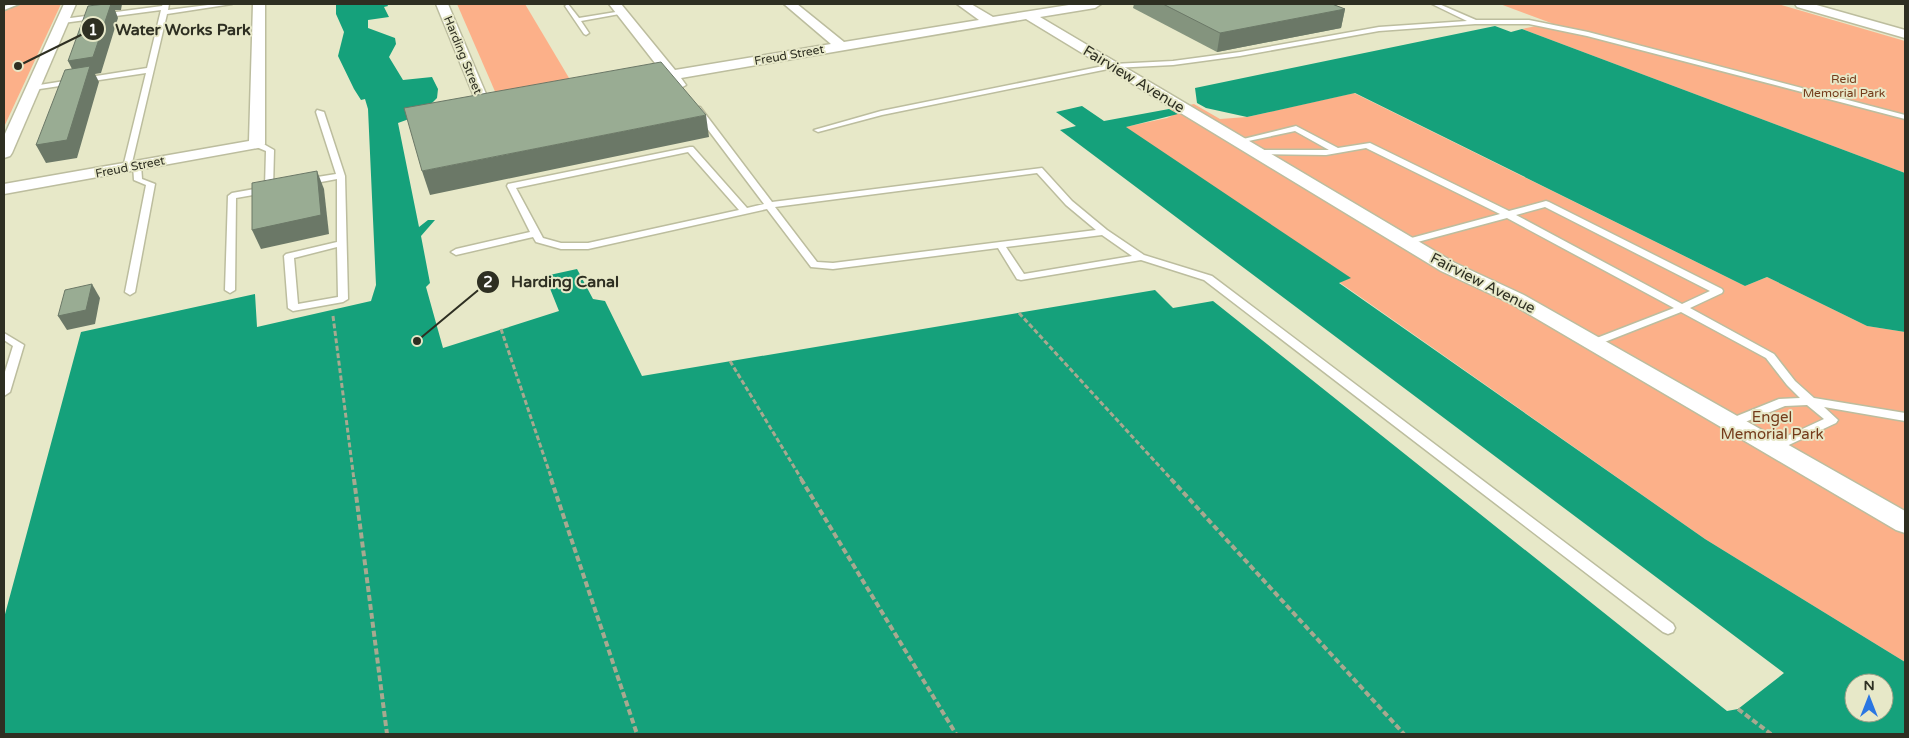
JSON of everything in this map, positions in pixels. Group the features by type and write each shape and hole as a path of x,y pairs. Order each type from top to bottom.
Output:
{"street":[{"path":"4,153 70,4"},
{"path":"257,144 259,4"},
{"name":"Harding Street","path":"442,4 484,106 512,102"},
{"path":"790,4 841,46"},
{"path":"963,4 990,21"},
{"name":"Freud Street","path":"624,83 1095,4"},
{"path":"1801,4 1905,34"},
{"path":"619,8 687,95"},
{"name":"Fairview Avenue","path":"1028,15 1456,271 1517,299 1905,523"},
{"name":"Freud Street","path":"4,189 257,144"}],"lane":[{"path":"4,8 16,4"},
{"path":"63,21 165,8 230,4"},
{"path":"1434,4 1475,22"},
{"path":"568,6 586,33"},
{"path":"130,292 151,184 138,180 132,166 150,70 165,8"},
{"path":"577,20 619,8"},
{"path":"818,130 881,113 1113,66 1182,61 1240,54 1379,29 1475,22 1529,22 1588,34 1905,117"},
{"path":"33,88 150,70"},
{"path":"687,95 814,265 833,266 1104,232"},
{"path":"320,112 341,176 343,243 344,299 293,308 289,256 343,243"},
{"path":"1239,141 1296,128 1337,151"},
{"path":"230,290 232,196 273,188 270,150 257,144"},
{"path":"1256,152 1337,151 1368,145 1507,214 1770,356 1810,401 1832,420 1774,447"},
{"path":"745,211 690,149 511,186 539,240 561,246 588,246 745,211 771,205 1039,170 1069,203 1104,232 1140,257 1208,278 1668,628"},
{"path":"296,184 341,176"},
{"path":"1407,242 1546,204 1718,291 1682,308 1593,343"},
{"path":"456,252 536,234"},
{"path":"1001,246 1021,277 1140,257"},
{"path":"4,336 19,345 4,392"},
{"path":"1732,423 1783,402 1810,401 1905,417"}],"path":[{"path":"332,311 386,734"},
{"path":"1019,313 1404,734"},
{"path":"500,329 636,734"},
{"path":"730,361 956,734"},
{"path":"1738,708 1771,734"}],"green space":[{"path":"4,4 61,4 4,127"},
{"path":"457,4 525,4 572,83 497,96"},
{"name":"Reid Memorial Park","path":"1500,4 1778,4 1905,41 1905,173 1522,29 1551,23"},
{"name":"Engel Memorial Park","path":"1354,93 1745,286 1767,277 1867,326 1905,332 1905,662 1705,539 1339,282 1350,278 1125,127 1167,118 1177,113 1169,109 1194,104 1220,119 1247,117"}],"shaded area":[{"path":"336,4 387,4 388,6 384,7 389,17 368,20 368,28 395,38 396,44 389,57 403,80 432,77 438,89 437,98 420,115 398,123 419,227 428,220 435,220 421,236 430,283 426,287 443,348 559,311 545,276 577,269 593,299 605,301 642,376 1155,290 1173,308 1213,301 1727,711 1738,709 1784,673 1060,130 1076,126 1056,112 1082,106 1104,121 1169,109 1178,114 1126,127 1351,278 1339,283 1705,539 1905,662 1905,734 4,734 4,618 81,332 255,294 257,327 371,301 376,285 368,109 365,99 361,100 354,89 338,56 344,32 336,14"},
{"path":"1495,26 1511,32 1522,29 1905,173 1905,332 1867,326 1767,277 1745,286 1355,93 1247,117 1206,108 1197,103 1195,88"}],"building":[{"path":"111,4 93,57 68,61 88,6"},
{"path":"1163,4 1332,4 1345,9 1220,33"},
{"path":"661,62 706,115 422,171 404,108"},
{"path":"90,66 67,140 36,145 65,70"},
{"path":"317,171 321,215 252,230 252,183"},
{"path":"92,284 86,310 58,316 65,290"}],"place":[{"name":"Water Works Park","path":"18,66"},
{"name":"Harding Canal","path":"417,341"}]}
